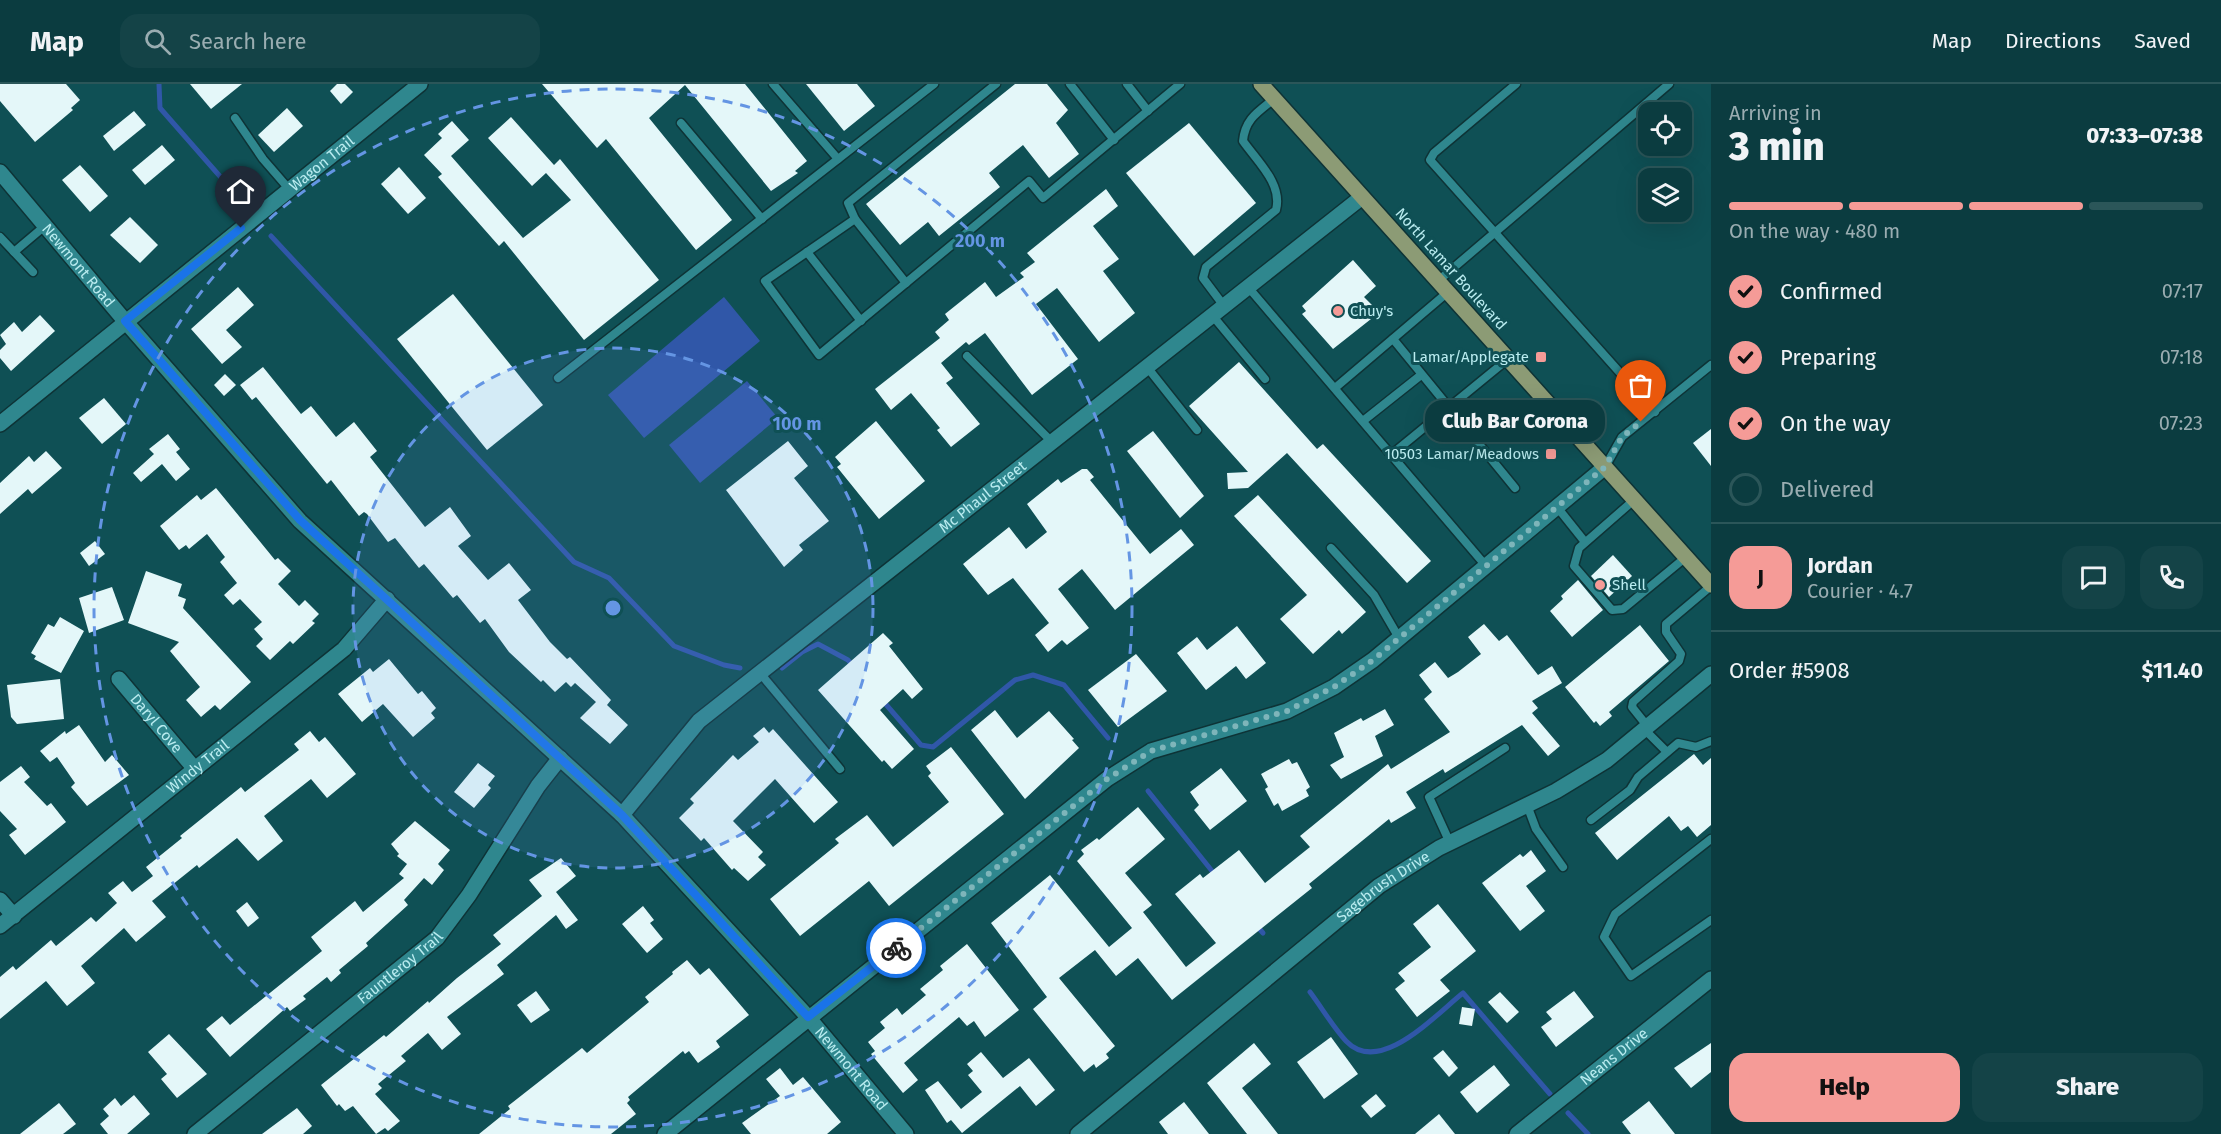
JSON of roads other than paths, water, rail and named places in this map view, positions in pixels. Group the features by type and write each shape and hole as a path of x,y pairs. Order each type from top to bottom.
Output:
{"main road":[{"name":"North Lamar Boulevard","path":"1261,84 1711,586"}],"street":[{"name":"Wagon Trail","path":"0,424 420,84"},
{"name":"Newmont Road","path":"0,172 125,321 300,520 622,815 808,1017 906,1134"},
{"name":"Mc Phaul Street","path":"622,815 699,722 1362,197"},
{"path":"665,1134 1107,779 1151,751 1287,711 1334,687 1399,638 1605,467"},
{"name":"Windy Trail","path":"0,926 344,649 387,599"},
{"name":"Sagebrush Drive","path":"1078,1134 1379,886 1449,843 1527,805 1607,760 1711,674"},
{"name":"Daryl Cove","path":"119,679 194,768"},
{"name":"Fauntleroy Trail","path":"195,1134 436,938 469,895 538,786 560,758"},
{"path":"0,900 14,916"},
{"name":"Neans Drive","path":"1516,1134 1711,979"}],"lane":[{"path":"773,84 838,159"},
{"path":"558,378 934,84"},
{"path":"906,283 855,219 849,203 996,84"},
{"path":"1070,84 1114,140"},
{"path":"1127,84 1148,111"},
{"path":"855,219 765,281 819,355 1029,181 1044,198 1180,84"},
{"path":"1516,84 1434,153 1430,160 1655,412"},
{"path":"1335,388 1392,339 1494,234 1669,84"},
{"path":"1265,379 1218,311 1203,278 1206,267 1276,210 1279,200 1276,186 1243,141 1244,128 1249,118 1274,99"},
{"path":"235,118 263,159 289,189"},
{"path":"681,123 762,219"},
{"path":"14,252 46,225"},
{"path":"0,237 33,272"},
{"path":"807,252 861,321"},
{"path":"1248,287 1486,566"},
{"path":"1392,339 1447,409 1515,488"},
{"path":"967,357 1052,442"},
{"path":"1392,454 1508,359"},
{"path":"1605,467 1622,437 1711,365"},
{"path":"1147,367 1197,430"},
{"path":"1363,421 1420,375"},
{"path":"1634,500 1579,548 1574,566 1612,610 1623,609 1686,557"},
{"path":"1557,507 1585,542"},
{"path":"1331,548 1374,595 1399,638"},
{"path":"1667,752 1632,707 1633,702 1679,661 1682,654 1666,632 1666,624 1711,586"},
{"path":"760,673 840,769"},
{"path":"1591,820 1630,790 1638,777 1678,743 1702,747 1711,741"},
{"path":"1449,843 1429,797 1505,748"},
{"path":"1527,805 1536,829 1563,867"},
{"path":"1711,839 1615,914 1604,937 1631,976 1711,920"}],"water":[{"path":"724,297 760,341 644,438 608,395"},
{"path":"747,381 778,418 700,483 669,445"}],"waterway":[{"path":"159,84 160,108 246,206"},
{"path":"271,236 574,562 609,578 674,646 724,665 740,668"},
{"path":"782,668 802,652 818,644 848,660 853,666"},
{"path":"883,701 921,745 933,747 1015,680 1033,675 1064,685 1108,738"},
{"path":"1148,791 1216,876"},
{"path":"1256,925 1263,933"},
{"path":"1310,992 1346,1041 1360,1050 1375,1052 1391,1047 1407,1038 1463,993 1550,1094"},
{"path":"1568,1113 1588,1134"}],"place":[{"name":"Chuy's","path":"1338,311"},
{"name":"Lamar/Applegate","path":"1541,357"},
{"name":"Club Bar Corona","path":"1641,422"},
{"name":"10503 Lamar/Meadows","path":"1551,454"},
{"name":"Shell","path":"1600,585"}]}
